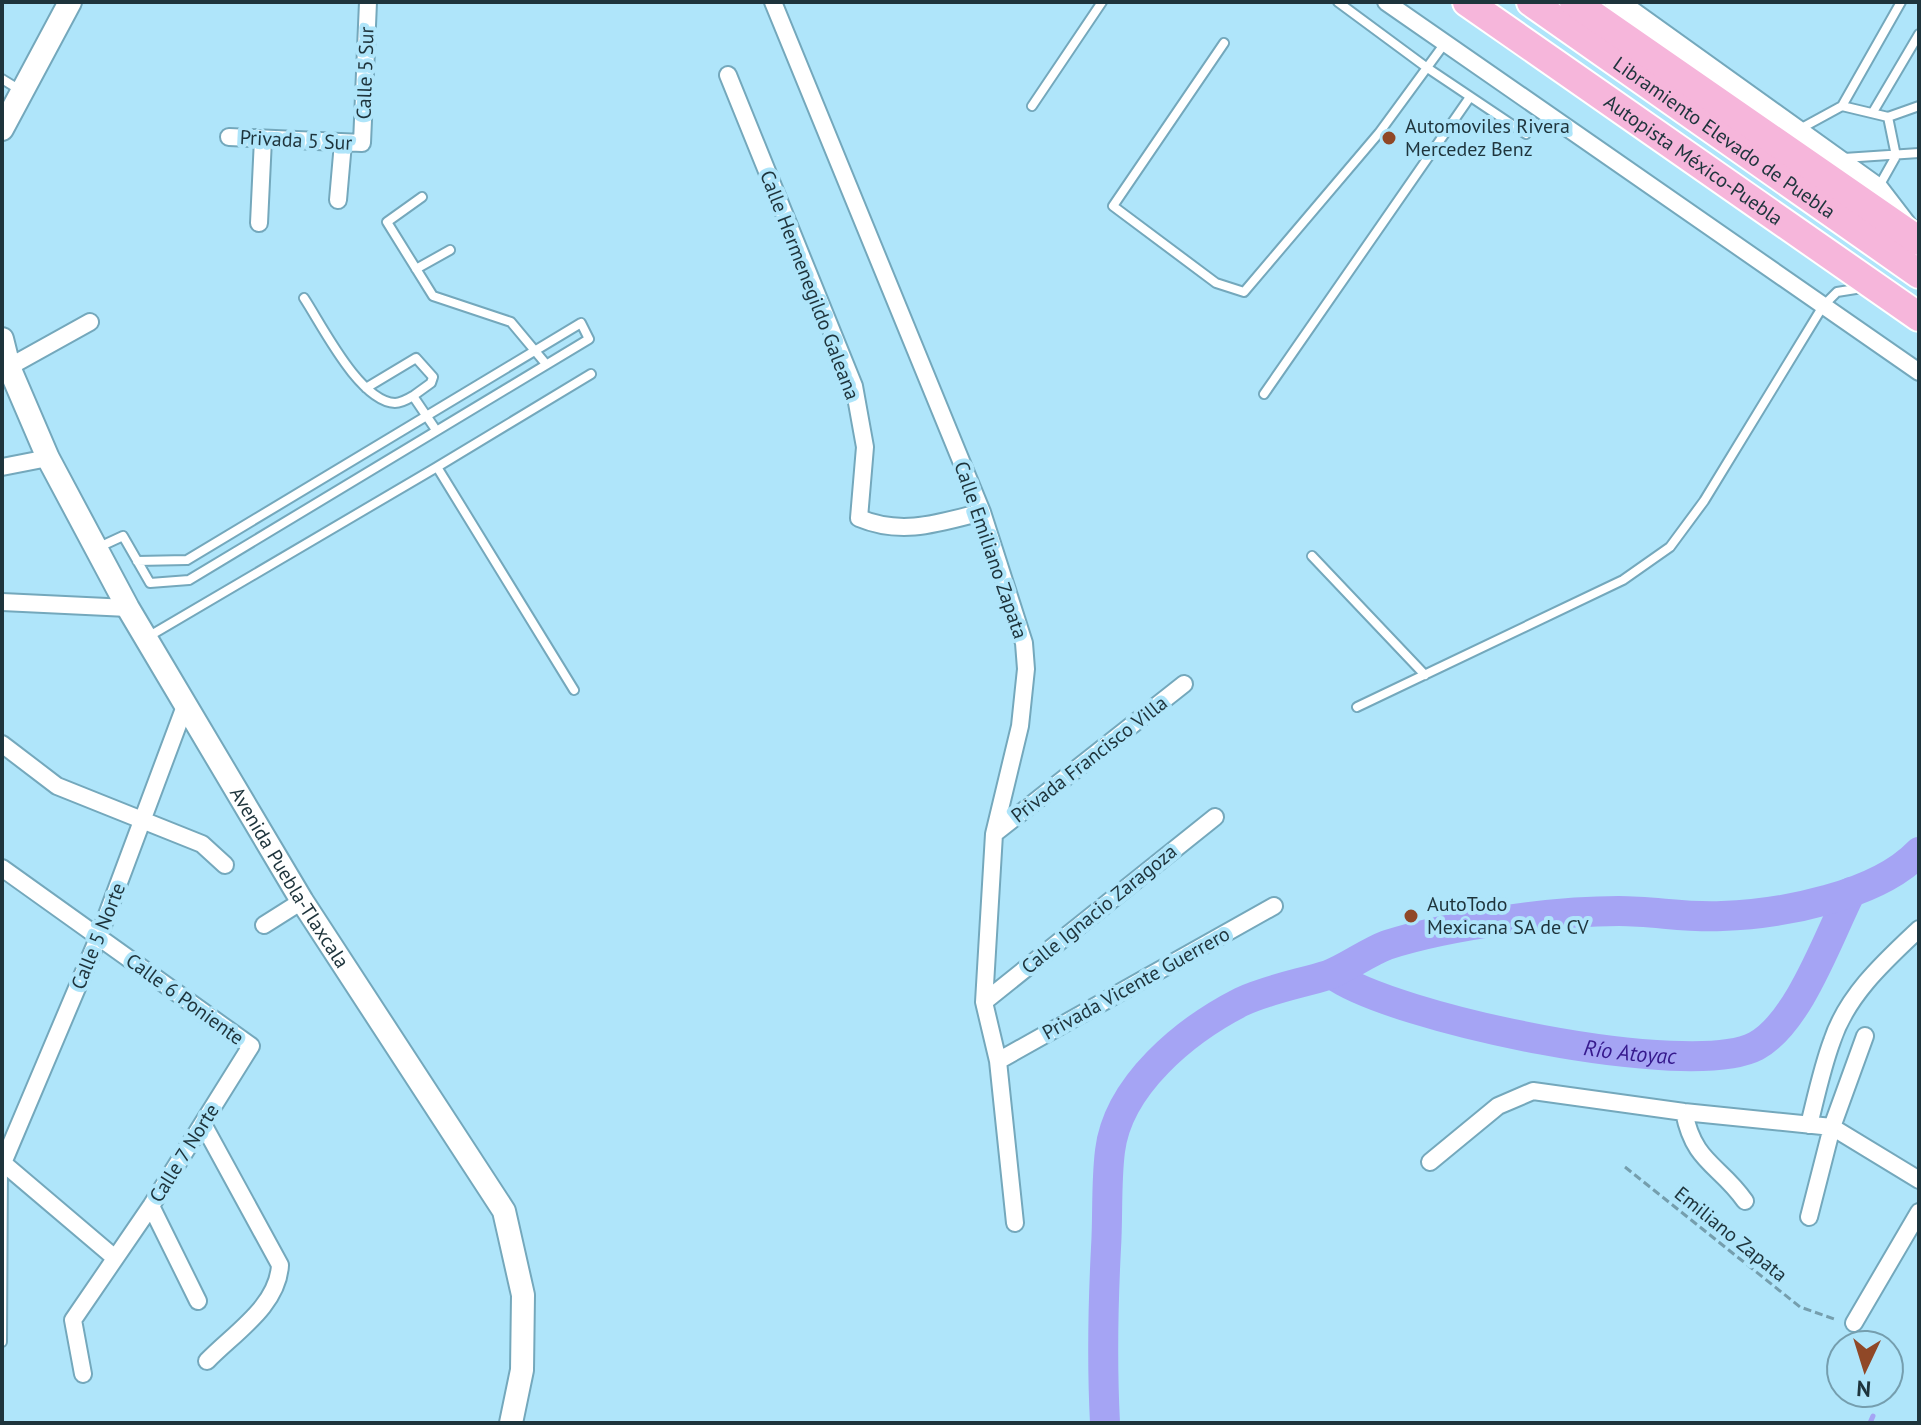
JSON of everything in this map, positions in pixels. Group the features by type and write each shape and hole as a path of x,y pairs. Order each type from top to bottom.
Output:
{"highway":[{"name":"Autopista México-Puebla","path":"1467,2 1919,317"},
{"name":"Libramiento Elevado de Puebla","path":"1492,2 1697,142 1919,301"},
{"name":"Libramiento Elevado de Puebla","path":"1531,2 1919,274"},
{"path":"1574,2 1916,238"}],"main road":[{"path":"2,129 11,85 70,2"},
{"path":"1624,4 1877,189 1916,238"},
{"name":"Avenida Puebla-Tlaxcala","path":"2,339 9,367 48,458 145,638 302,901 504,1211 523,1295 522,1370 511,1423"}],"street":[{"name":"Calle 5 Sur","path":"362,143 368,2"},
{"name":"Calle Emiliano Zapata","path":"773,2 982,512 1024,643 1026,669 1020,726 994,834 984,1002 998,1061 1015,1223"},
{"path":"1386,2 1919,372"},
{"name":"Calle Hermenegildo Galeana","path":"728,75 854,386 865,447 859,518 884,529 932,525 982,512"},
{"name":"Privada 5 Sur","path":"229,137 362,143"},
{"path":"259,223 263,139"},
{"path":"338,200 343,143"},
{"path":"9,367 90,322"},
{"path":"2,467 48,458"},
{"path":"2,602 128,608"},
{"name":"Privada Francisco Villa","path":"994,834 1184,684"},
{"name":"Calle 5 Norte","path":"2,1162 99,936 185,706"},
{"path":"2,744 57,786 202,844 225,865"},
{"name":"Calle Ignacio Zaragoza","path":"984,1002 1215,817"},
{"name":"Calle 6 Poniente","path":"2,868 251,1046"},
{"path":"264,925 302,901"},
{"name":"Privada Vicente Guerrero","path":"998,1061 1274,906"},
{"path":"1809,1125 1832,1038 1851,1003 1877,969 1919,929"},
{"path":"1809,1217 1832,1127 1865,1036"},
{"name":"Calle 7 Norte","path":"83,1374 73,1320 151,1206 251,1046"},
{"path":"1430,1162 1498,1106 1533,1091 1684,1112 1832,1127 1919,1180"},
{"path":"1684,1112 1689,1134 1699,1154 1732,1183 1745,1201"},
{"path":"203,1124 280,1265 279,1282 272,1298 207,1361"},
{"path":"2,1162 115,1258"},
{"path":"151,1206 198,1301"},
{"path":"1854,1323 1919,1212"}],"lane":[{"path":"1032,106 1102,2"},
{"path":"1338,2 1426,67 1526,134"},
{"path":"1798,130 1842,106 1901,2"},
{"path":"1873,112 1919,34"},
{"path":"1224,43 1113,206 1216,283 1244,292 1379,133 1445,43"},
{"path":"1264,394 1470,97"},
{"path":"1842,106 1888,117 1919,106"},
{"path":"1877,189 1896,156 1888,117"},
{"path":"1837,159 1919,153"},
{"path":"422,197 387,222 433,296 511,322 546,364"},
{"path":"416,269 450,250"},
{"path":"1357,707 1623,580 1670,547 1704,501 1823,306 1837,292 1853,287 1872,289 1919,323"},
{"path":"304,298 355,377 366,388 398,403 431,383 433,377 416,358 366,388"},
{"path":"96,548 123,536 137,561 150,583 189,580 589,339 581,323 187,560 137,561"},
{"path":"145,638 591,374"},
{"path":"413,396 436,430"},
{"path":"437,467 574,690"},
{"path":"247,526 255,540"},
{"path":"1312,556 1425,675"},
{"path":"2,1162 2,1342"}],"path":[{"name":"Emiliano Zapata","path":"1625,1167 1788,1298 1823,1318"}],"waterway":[{"name":"Río Atoyac","path":"1105,1423 1103,1336 1110,1151 1116,1127 1140,1082 1177,1044 1198,1028 1252,997 1328,975 1379,948 1412,938 1502,920 1564,914 1619,911 1709,916 1772,911 1854,891 1901,867 1919,852"},
{"name":"Río Atoyac","path":"1332,974 1364,991 1414,1009 1541,1040 1670,1056 1721,1055 1756,1046 1772,1035 1786,1018 1811,976 1851,892"},
{"path":"1870,1423 1873,1416"}],"place":[{"name":"Automoviles Rivera Mercedez Benz","path":"1389,138"},
{"name":"AutoTodo Mexicana SA de CV","path":"1411,916"}]}
